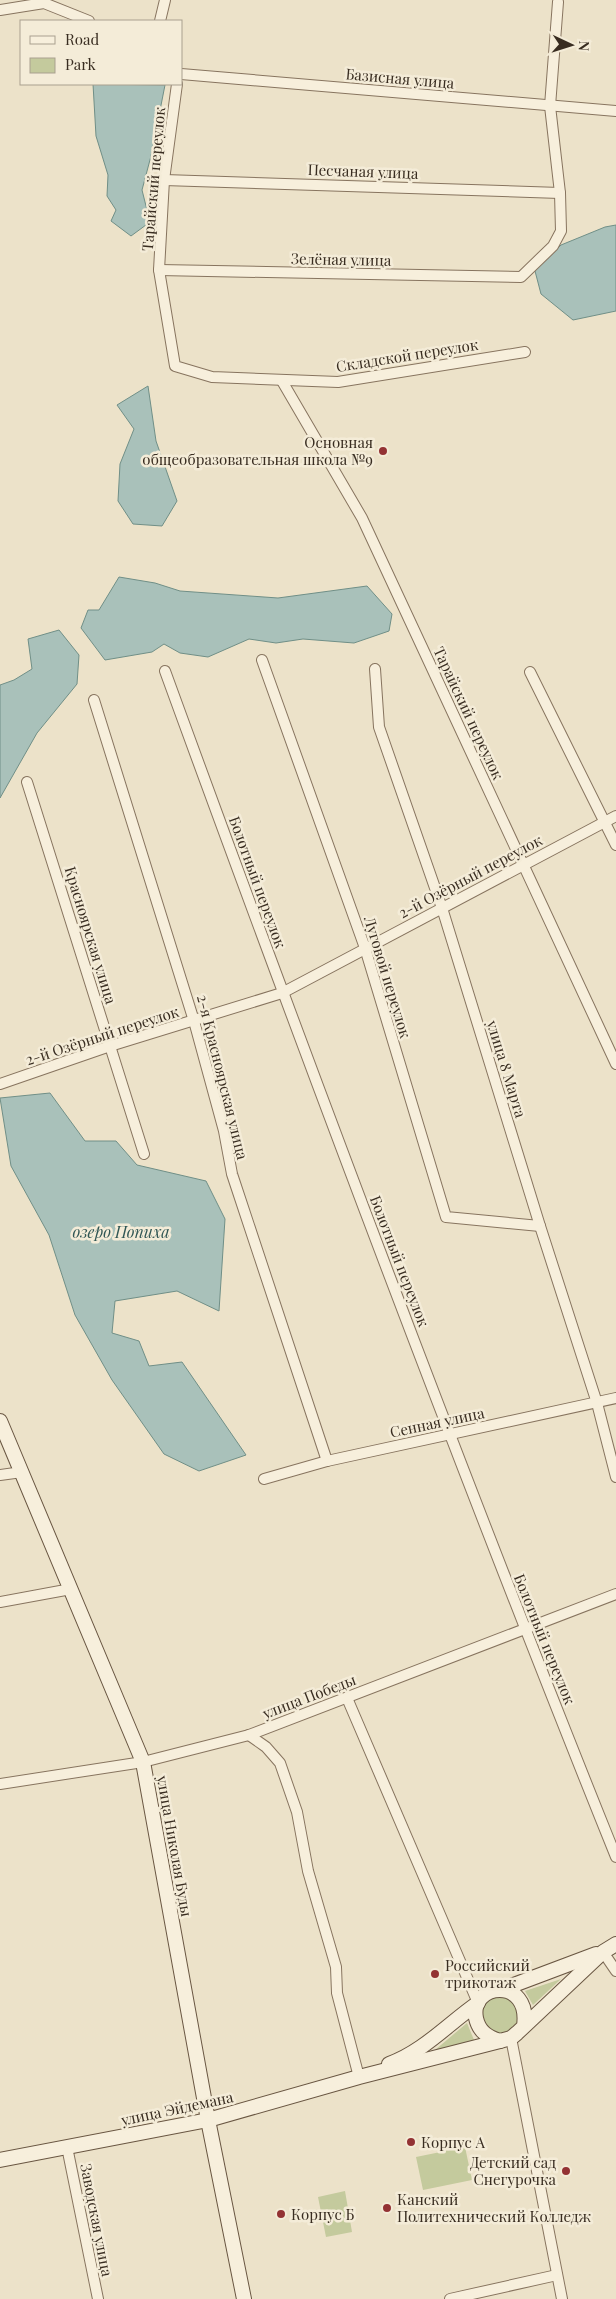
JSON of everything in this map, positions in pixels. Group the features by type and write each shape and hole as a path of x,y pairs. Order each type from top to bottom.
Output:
{"main road":[{"name":"улица Николая Буды","path":"0,1421 143,1762 208,2120 244,2299"},
{"path":"359,2077 400,2060 478,2003 485,1995 603,1952 616,1944"},
{"path":"359,2077 505,2040 524,2026 603,1952"},
{"path":"503,1989 514,1993 522,2002 526,2014 524,2026"},
{"path":"478,2003 475,2014 477,2025 483,2033 505,2040"},
{"name":"улица Эйдемана","path":"0,2160 208,2120 359,2077"}],"street":[{"path":"160,20 164,0"},
{"path":"0,10 44,2 87,20"},
{"path":"558,2 550,106 560,193"},
{"name":"Базисная улица","path":"182,74 616,111"},
{"name":"Тарайский переулок","path":"175,366 159,270 164,180 178,85"},
{"name":"Песчаная улица","path":"164,180 560,193"},
{"name":"Зелёная улица","path":"159,270 521,277 558,239 560,231 560,193"},
{"name":"Складской переулок","path":"175,366 212,377 338,382 525,352"},
{"name":"Тарайский переулок","path":"282,381 362,518 616,1064"},
{"name":"Луговой переулок","path":"262,660 365,948 446,1218 540,1226"},
{"name":"улица 8 Марта","path":"375,670 379,727 442,908 597,1404 616,1477"},
{"name":"Болотный переулок","path":"165,671 282,993 450,1435 524,1629 616,1857"},
{"path":"530,672 616,845"},
{"name":"2-я Красноярская улица","path":"94,700 194,1022 224,1131 232,1174 327,1461"},
{"name":"Красноярская улица","path":"27,782 144,1154"},
{"name":"2-й Озёрный переулок","path":"0,1084 110,1046 194,1022 282,993 616,816"},
{"name":"Сенная улица","path":"264,1478 327,1461 597,1404 616,1398"},
{"path":"0,1475 22,1472"},
{"path":"0,1602 71,1588"},
{"name":"улица Победы","path":"0,1784 143,1762 249,1735 616,1594"},
{"path":"347,1698 478,2003"},
{"path":"249,1735 266,1747 280,1763 297,1812 308,1871 336,1967 337,1993 359,2077"},
{"path":"603,1952 616,1971"},
{"path":"505,2040 562,2299"},
{"name":"Заводская улица","path":"67,2147 98,2299"},
{"path":"450,2299 557,2275"}],"green space":[{"path":"561,1979 533,2005 525,1991"},
{"path":"500,1996 513,2002 519,2015 513,2028 500,2034 487,2028 481,2015 487,2002"},
{"path":"467,2023 474,2040 435,2050"},
{"path":"465,2147 472,2180 423,2190 416,2157"},
{"path":"345,2191 352,2232 326,2237 318,2197"}],"water":[{"path":"93,85 165,85 151,156 142,190 150,222 131,236 111,221 116,210 107,196 108,175 96,136"},
{"path":"616,225 616,311 573,320 541,294 535,271 561,245 605,227"},
{"path":"148,386 156,441 177,501 162,526 133,524 118,501 120,464 134,429 117,405"},
{"path":"119,577 155,583 180,591 278,598 367,586 392,614 389,631 354,643 303,639 276,643 249,639 208,657 180,653 164,644 152,652 105,660 81,628 88,610 99,610"},
{"path":"59,630 79,655 77,684 37,733 0,798 0,685 14,680 32,669 28,639"},
{"name":"озеро Попиха","path":"50,1093 85,1141 116,1141 137,1165 206,1181 225,1219 219,1311 177,1291 115,1301 112,1333 139,1341 149,1366 182,1362 246,1455 199,1471 164,1454 112,1380 75,1315 49,1235 11,1166 0,1098"}],"place":[{"name":"Основная общеобразовательная школа №9","path":"383,451"},
{"name":"Российский трикотаж","path":"435,1974"},
{"name":"Корпус А","path":"411,2142"},
{"name":"Детский сад Снегурочка","path":"566,2171"},
{"name":"Канский Политехнический Колледж","path":"387,2208"},
{"name":"Корпус Б","path":"281,2214"}]}
